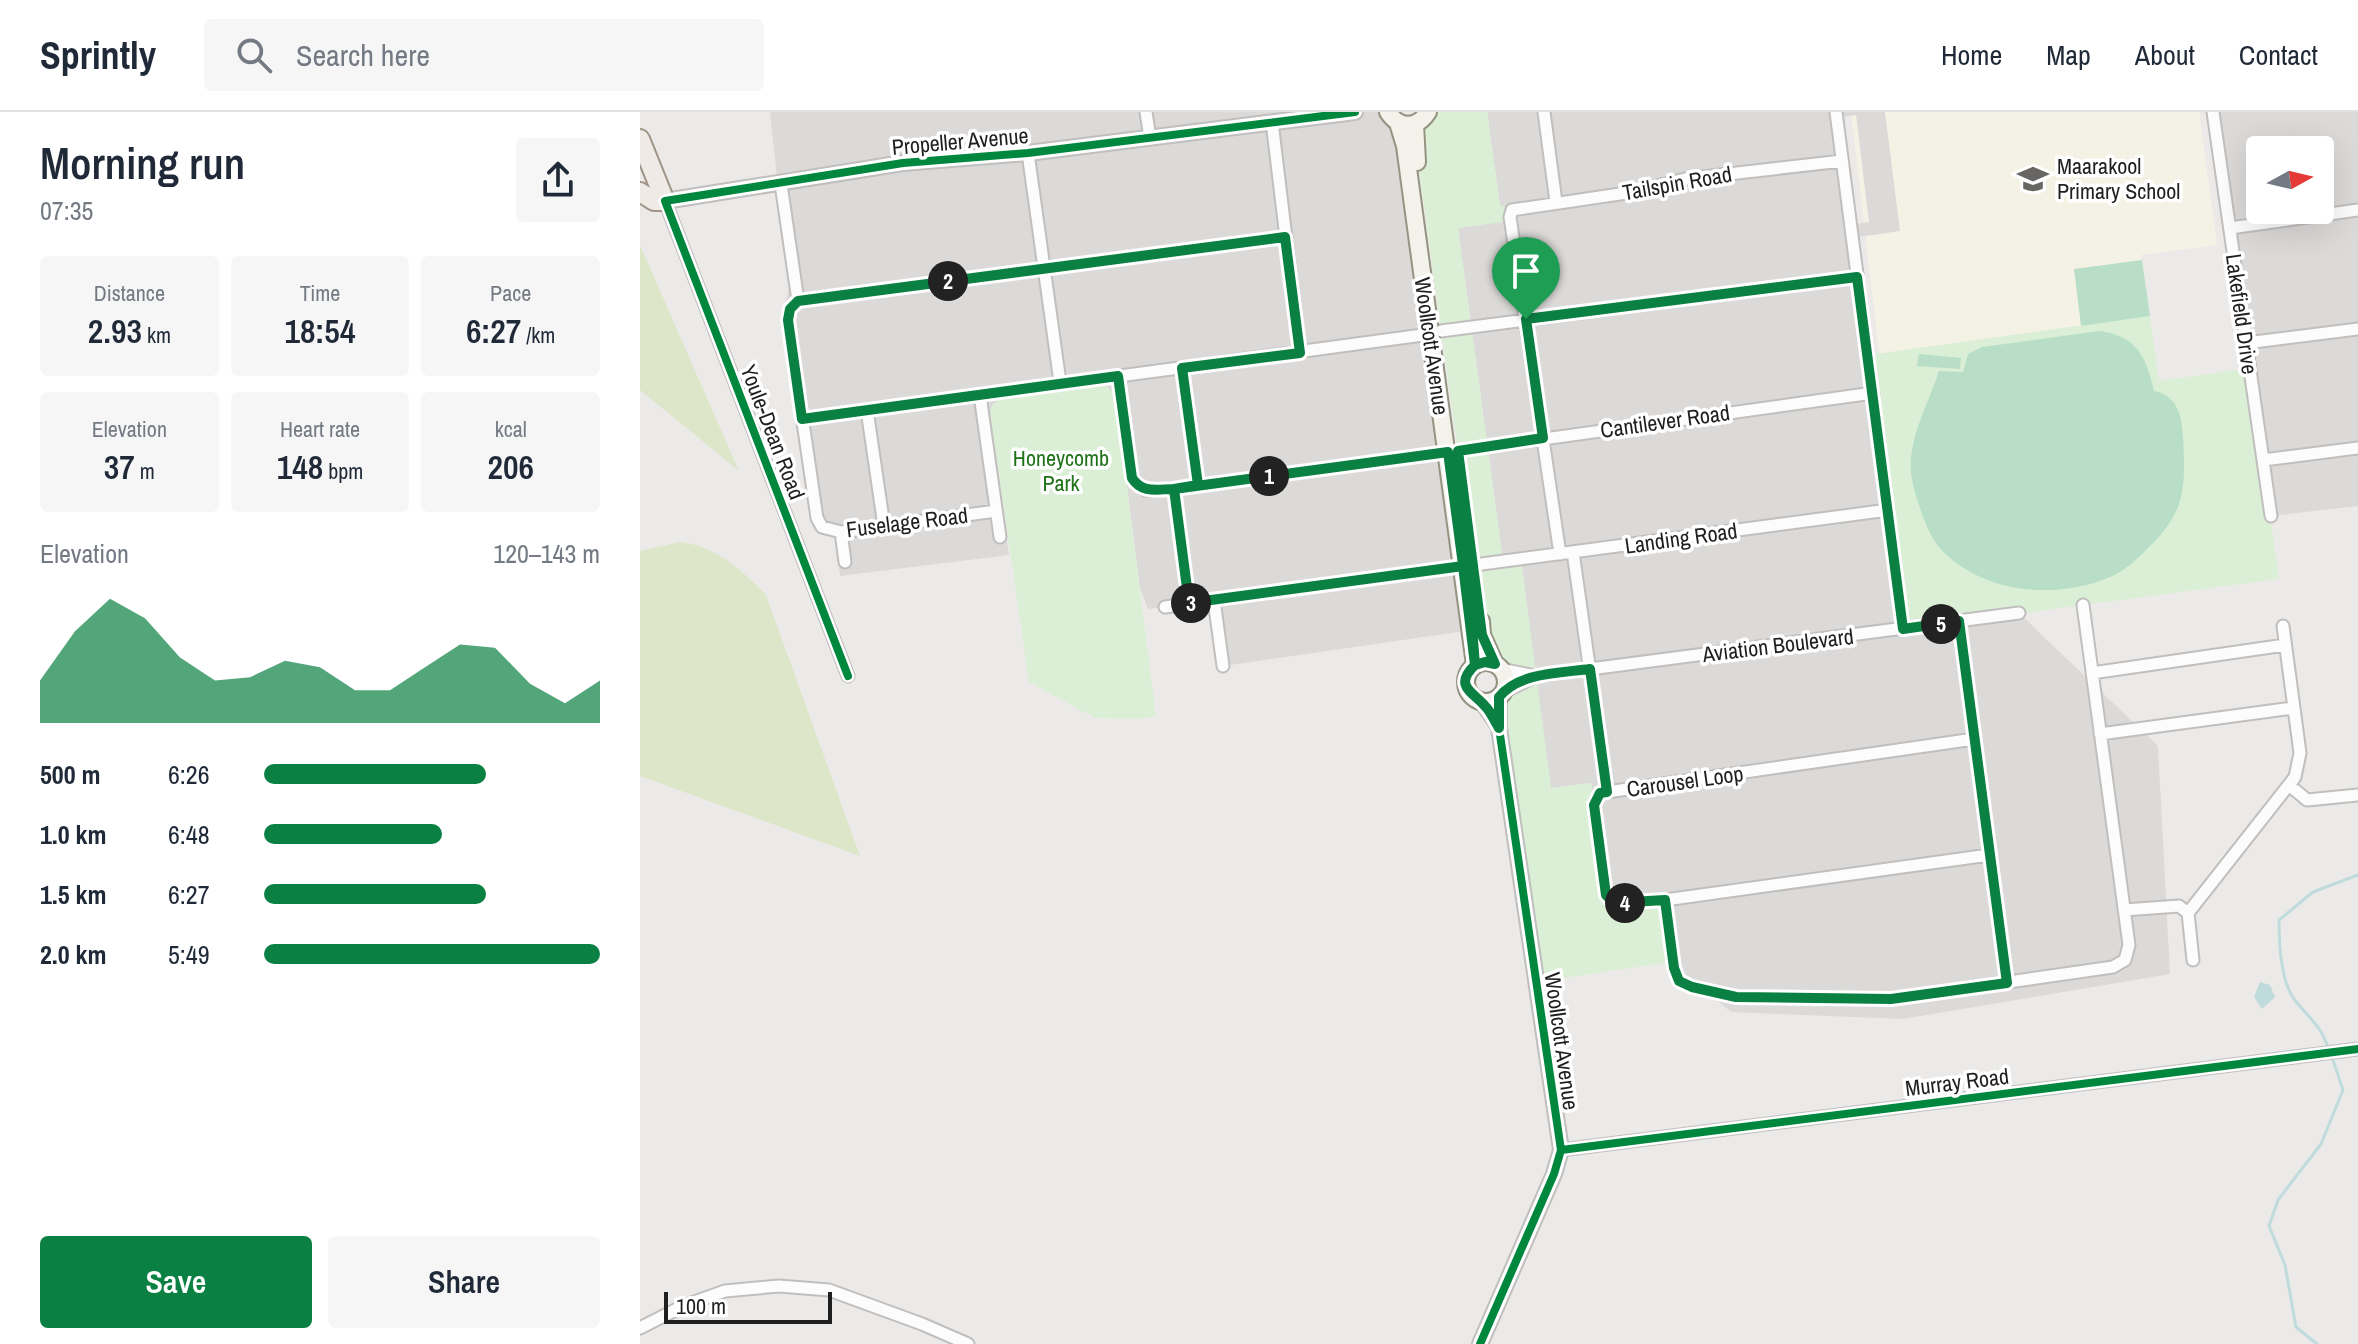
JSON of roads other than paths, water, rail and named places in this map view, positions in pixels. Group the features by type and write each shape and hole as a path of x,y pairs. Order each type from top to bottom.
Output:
{"main road":[{"name":"Woollcott Avenue","path":"1400,116 1415,144 1435,333 1468,566 1475,665 1467,675 1467,688 1474,698 1482,702"},
{"name":"Youle-Dean Road","path":"640,139 665,201"},
{"path":"640,192 654,201 665,201"},
{"name":"Woollcott Avenue","path":"1468,566 1482,635 1506,681 1501,694"},
{"path":"1475,665 1485,662 1498,666"},
{"path":"1482,702 1501,694"}],"street":[{"path":"1146,112 1150,138"},
{"name":"Propeller Avenue","path":"665,201 903,163 1028,153 1355,112"},
{"path":"1544,112 1556,202"},
{"path":"1836,112 1903,629"},
{"name":"Lakefield Drive","path":"2214,112 2271,516"},
{"path":"1272,122 1300,353"},
{"path":"1028,153 1060,382"},
{"name":"Tailspin Road","path":"1526,319 1510,217 1512,210 1633,192 1685,179 1842,161"},
{"path":"781,184 798,301 1285,237"},
{"name":"Youle-Dean Road","path":"665,201 848,676"},
{"path":"2230,228 2358,210"},
{"path":"802,419 1060,382 1300,353 1526,319 1857,277"},
{"name":"Fuselage Road","path":"798,301 790,309 788,320 817,518 822,527 841,532 996,511"},
{"path":"1526,319 1560,554"},
{"path":"2246,343 2358,329"},
{"path":"1182,368 1198,485"},
{"name":"Cantilever Road","path":"1118,376 1132,478 1145,490 1174,489 1453,452 1873,393"},
{"name":"Fuselage Road","path":"980,395 1000,537"},
{"path":"867,410 884,526"},
{"path":"2263,460 2358,448"},
{"path":"1174,489 1189,603"},
{"name":"Landing Road","path":"1165,607 1888,510"},
{"path":"841,532 845,562"},
{"path":"1573,552 1607,792"},
{"path":"1214,600 1223,666"},
{"path":"1665,900 1674,968 1679,981 1736,997 1891,999 2113,967 2125,960 2129,945 2083,605"},
{"name":"Aviation Boulevard","path":"1501,694 1536,676 2019,613"},
{"path":"1959,621 2007,983"},
{"path":"2193,960 2188,913 2295,777 2300,753 2283,626"},
{"path":"2092,673 2285,645"},
{"name":"Aviation Boulevard","path":"1498,666 1536,676"},
{"name":"Woollcott Avenue","path":"1480,1344 1554,1174 1561,1150 1499,728 1501,694"},
{"name":"Woollcott Avenue","path":"1482,702 1499,728"},
{"path":"2100,734 2293,708"},
{"name":"Carousel Loop","path":"1974,739 1600,793 1594,805 1606,895 1614,903 1665,900 1989,855"},
{"path":"2289,785 2307,800 2358,795"},
{"path":"2124,910 2169,905 2179,906 2188,913"},
{"name":"Murray Road","path":"1561,1150 2358,1049"},
{"path":"640,1328 683,1306 725,1291 779,1286 829,1290 968,1344"}],"water":[{"path":"2260,982 2270,985 2275,997 2262,1009 2254,997"}],"waterway":[{"path":"2329,1050 2318,1028 2289,991 2283,972 2279,920 2313,892 2358,875"},
{"path":"2317,1344 2296,1327 2285,1265 2269,1226 2278,1200 2321,1144 2343,1090 2332,1057"}],"place":[{"name":"Maarakool Primary School","path":"2033,179"}],"park label":[{"name":"Honeycomb Park","path":"1061,470"}]}
